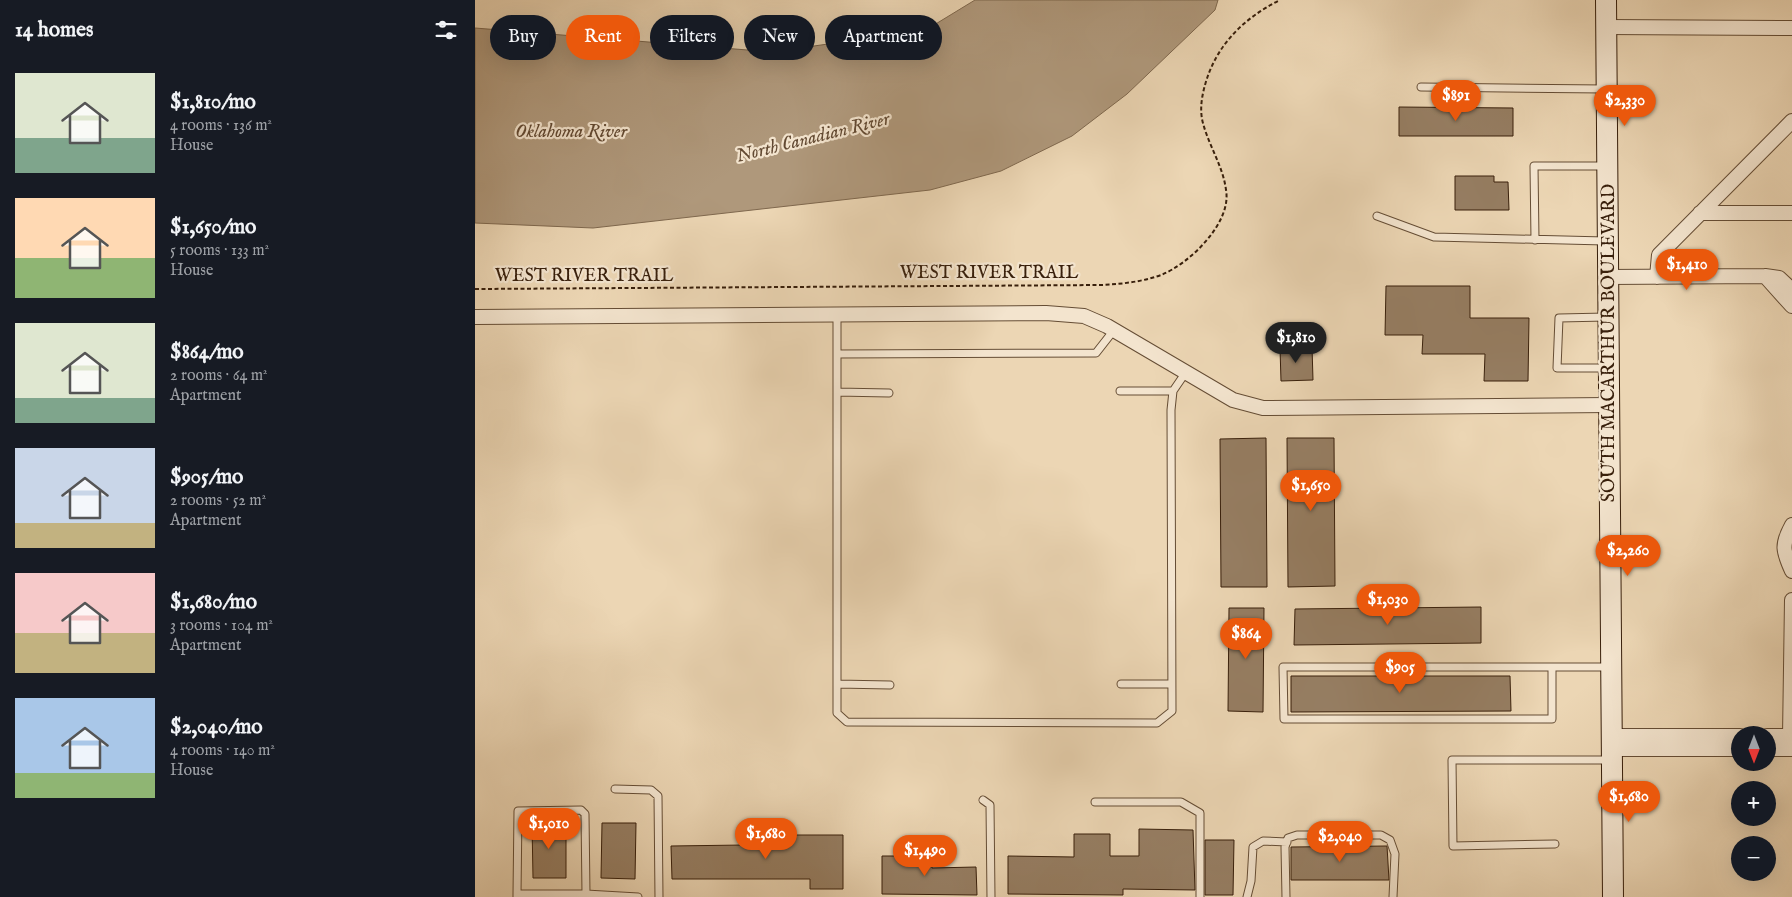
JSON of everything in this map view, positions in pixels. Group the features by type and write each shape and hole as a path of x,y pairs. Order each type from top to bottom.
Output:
{"main road":[{"name":"SOUTH MACARTHUR BOULEVARD","path":"1606,0 1613,897"}],"street":[{"path":"1606,27 1792,28"},
{"path":"1657,277 1659,255 1792,120"},
{"path":"1700,213 1792,213"},
{"path":"1765,276 1792,306"},
{"path":"1608,277 1765,276 1779,278 1792,290"},
{"path":"475,317 1046,313 1084,316 1114,330 1233,400 1263,408 1609,405"},
{"path":"1792,525 1784,540 1784,553 1792,571"},
{"path":"1791,740 1792,600"},
{"path":"1611,748 1731,737"},
{"path":"1776,738 1791,740"},
{"path":"1776,746 1791,740"},
{"path":"1611,748 1731,749"}],"lane":[{"path":"1421,88 1607,89"},
{"path":"1535,240 1534,166 1607,166"},
{"path":"1377,216 1434,237 1608,241"},
{"path":"837,314 837,713 847,722 1157,723 1172,711 1171,410 1173,391 1187,372"},
{"path":"1609,317 1559,318 1557,368 1609,368"},
{"path":"837,354 1097,353 1114,330"},
{"path":"1120,391 1173,391"},
{"path":"837,392 889,393"},
{"path":"1552,668 1552,718 1284,719 1283,667 1611,667"},
{"path":"837,684 890,684"},
{"path":"1121,684 1171,684"},
{"path":"1555,844 1453,846 1452,760 1611,748"},
{"path":"615,789 651,790 658,796 659,897"},
{"path":"983,800 990,805 991,897"},
{"path":"1095,802 1181,802 1200,813 1200,897"},
{"path":"586,896 585,814 581,810 518,811 517,895 638,897"},
{"path":"1286,897 1285,847 1288,838 1297,835 1381,836 1391,840 1395,854 1393,897"},
{"path":"1247,897 1251,881 1253,847 1263,841 1287,842"}],"path":[{"name":"WEST RIVER TRAIL","path":"475,289 1101,285 1139,282 1163,274 1186,261 1216,230 1227,200 1223,174 1202,118 1201,104 1210,68 1221,48 1235,32 1262,9 1281,0"}],"water":[{"name":"Oklahoma River","path":"975,0 1218,0 1215,10 1127,94 1072,136 1001,171 930,190 593,228 475,223 475,28 490,29 490,60 556,60 556,35 566,35 566,60 640,60 640,41 650,42 650,60 734,60 734,49 744,50 744,60 815,60 815,46 825,44 825,60 942,60 942,20"}],"building":[{"path":"1399,107 1513,108 1513,136 1399,136"},
{"path":"1455,176 1494,176 1494,182 1508,182 1509,210 1455,210"},
{"path":"1386,286 1470,286 1470,318 1529,318 1528,381 1484,381 1485,354 1422,354 1423,335 1385,335"},
{"path":"1312,347 1313,380 1281,381 1280,348"},
{"path":"1266,438 1267,587 1221,587 1220,439"},
{"path":"1287,438 1334,438 1335,586 1288,587"},
{"path":"1481,607 1481,643 1294,645 1295,609"},
{"path":"1229,608 1264,608 1263,712 1228,711"},
{"path":"1291,676 1510,676 1511,711 1291,712"},
{"path":"532,823 566,823 566,878 533,878"},
{"path":"602,823 636,823 635,879 601,878"},
{"path":"1139,829 1193,830 1195,890 1123,889 1123,895 1008,894 1008,856 1074,857 1074,834 1110,834 1110,856 1139,856"},
{"path":"744,835 843,835 843,889 810,889 810,879 672,879 671,846 744,845"},
{"path":"1205,840 1234,840 1233,895 1205,895"},
{"path":"1387,846 1389,880 1291,880 1291,847"},
{"path":"882,856 932,856 932,868 976,867 977,895 882,894"}],"water label":[{"name":"North Canadian River","path":"813,138"}]}
